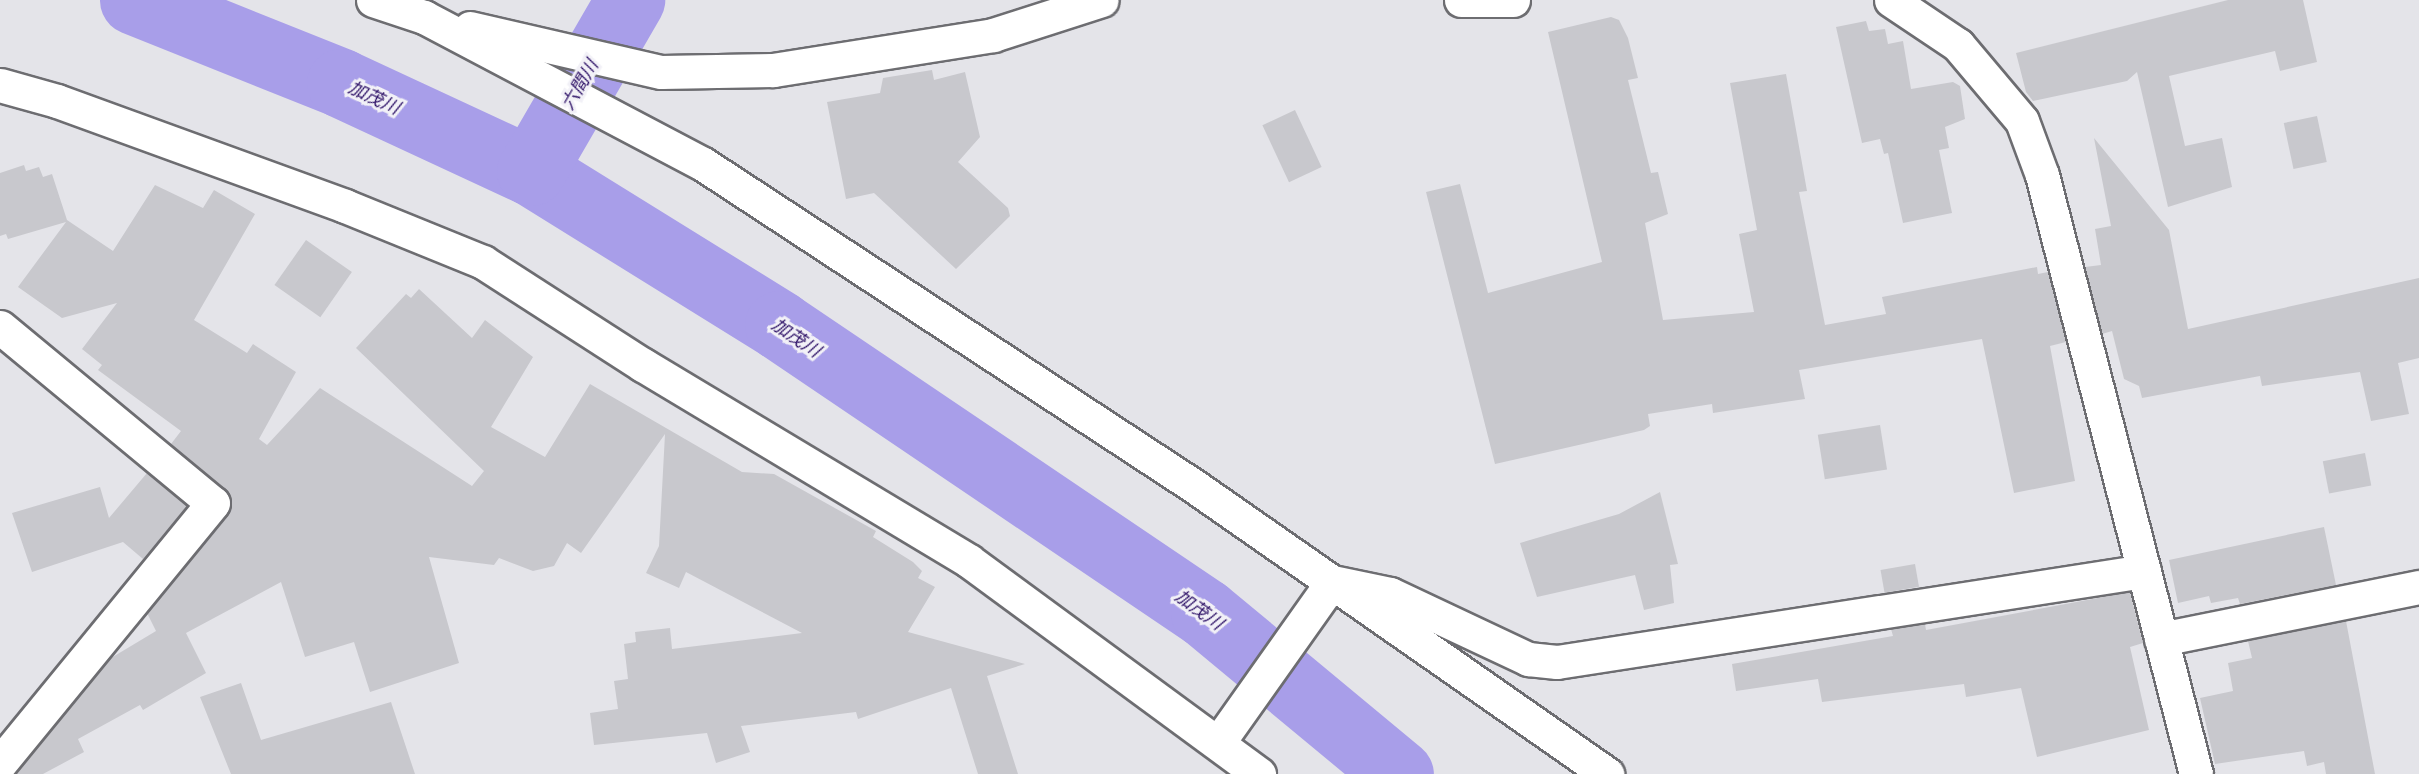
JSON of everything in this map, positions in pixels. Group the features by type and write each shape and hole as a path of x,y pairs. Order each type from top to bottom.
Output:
{"street":[{"path":"373,0 424,17 661,72 773,70 993,35 1102,0"},
{"path":"1461,0 1513,0"},
{"path":"1891,0 1958,45 2022,121 2042,175 2196,774"},
{"path":"424,17 703,164 1332,582 1607,774"},
{"path":"0,85 57,101 345,206 483,262 969,561 1259,774"},
{"path":"0,327 213,503 0,763"},
{"path":"1332,582 1390,594 1528,659 1557,662 2144,571"},
{"path":"1218,743 1332,582"},
{"path":"2161,639 2419,587"}],"building":[{"path":"2228,0 2303,0 2317,62 2280,71 2275,51 2169,76 2185,146 2222,138 2232,187 2168,207 2137,72 2127,81 2033,101 2026,92 2016,53"},
{"path":"1611,17 1619,20 1628,38 1638,78 1628,80 1651,173 1658,172 1668,214 1645,223 1663,320 1754,312 1739,234 1757,230 1730,83 1786,74 1807,191 1799,192 1825,325 1886,314 1882,297 2037,267 2038,274 2048,272 2066,342 2050,346 2075,481 2014,493 1982,339 1799,370 1805,399 1713,413 1712,404 1648,414 1650,426 1644,430 1495,464 1426,192 1460,184 1488,293 1602,262 1548,32"},
{"path":"1866,21 1869,31 1885,29 1888,44 1903,41 1911,89 1953,82 1960,86 1965,119 1945,127 1949,148 1939,150 1952,213 1903,223 1888,153 1884,154 1880,139 1862,143 1836,27"},
{"path":"932,70 934,80 965,72 980,137 958,162 1008,208 1010,216 956,269 874,193 846,199 827,102 880,93 883,78"},
{"path":"1295,110 1322,167 1289,182 1262,125"},
{"path":"2317,116 2327,162 2294,169 2284,123"},
{"path":"2094,138 2169,230 2188,329 2419,278 2419,358 2398,363 2409,414 2371,421 2360,372 2262,386 2260,376 2142,398 2139,386 2124,379 2112,331 2102,334 2085,267 2101,265 2095,229 2111,226"},
{"path":"24,165 26,171 39,167 43,177 52,174 67,220 113,251 155,185 203,208 214,190 255,214 194,320 247,353 253,344 296,372 259,439 267,445 320,388 472,486 484,471 356,348 406,294 411,298 419,289 472,338 485,320 533,357 491,427 545,457 590,384 742,472 774,474 876,531 873,537 913,562 922,571 918,578 935,587 908,632 1025,664 987,676 1018,774 978,774 951,688 858,719 856,712 741,726 750,752 716,763 707,733 594,745 590,713 618,709 614,681 628,679 624,644 636,642 635,632 670,628 672,649 802,633 686,572 679,588 646,573 659,546 665,434 581,553 567,543 554,566 533,571 499,558 494,565 429,557 459,663 370,692 354,642 305,657 281,582 186,633 206,673 143,710 140,705 78,739 84,752 43,774 15,774 111,658 156,631 147,613 232,505 225,489 171,444 181,431 98,370 102,365 82,349 117,303 62,318 18,287 66,222 8,239 6,234 0,236 0,173"},
{"path":"306,240 352,272 320,317 274,285"},
{"path":"1880,425 1887,469 1825,479 1818,435"},
{"path":"2365,453 2371,485 2329,494 2323,461"},
{"path":"147,473 187,506 143,559 123,542 32,572 12,513 100,487 109,518"},
{"path":"1660,492 1678,564 1670,565 1674,603 1644,610 1635,575 1537,597 1520,543 1619,514"},
{"path":"2324,527 2336,585 2240,604 2238,598 2211,603 2209,596 2178,603 2169,560"},
{"path":"1915,564 1919,587 1885,593 1881,570"},
{"path":"2130,592 2143,643 2130,647 2149,730 2037,757 2021,688 1966,697 1964,684 1822,702 1818,679 1736,691 1732,664 1893,636 1891,629 1925,624 1926,630"},
{"path":"2346,621 2375,774 2326,774 2324,762 2307,766 2304,751 2215,764 2200,698 2233,691 2228,663 2252,658 2248,641"},
{"path":"241,683 261,740 391,702 415,774 231,774 200,697"}],"waterway":[{"name":"加茂川","path":"134,0 341,83 531,171 779,325 1205,613 1399,774"},
{"name":"六間川","path":"531,171 630,0"}]}
